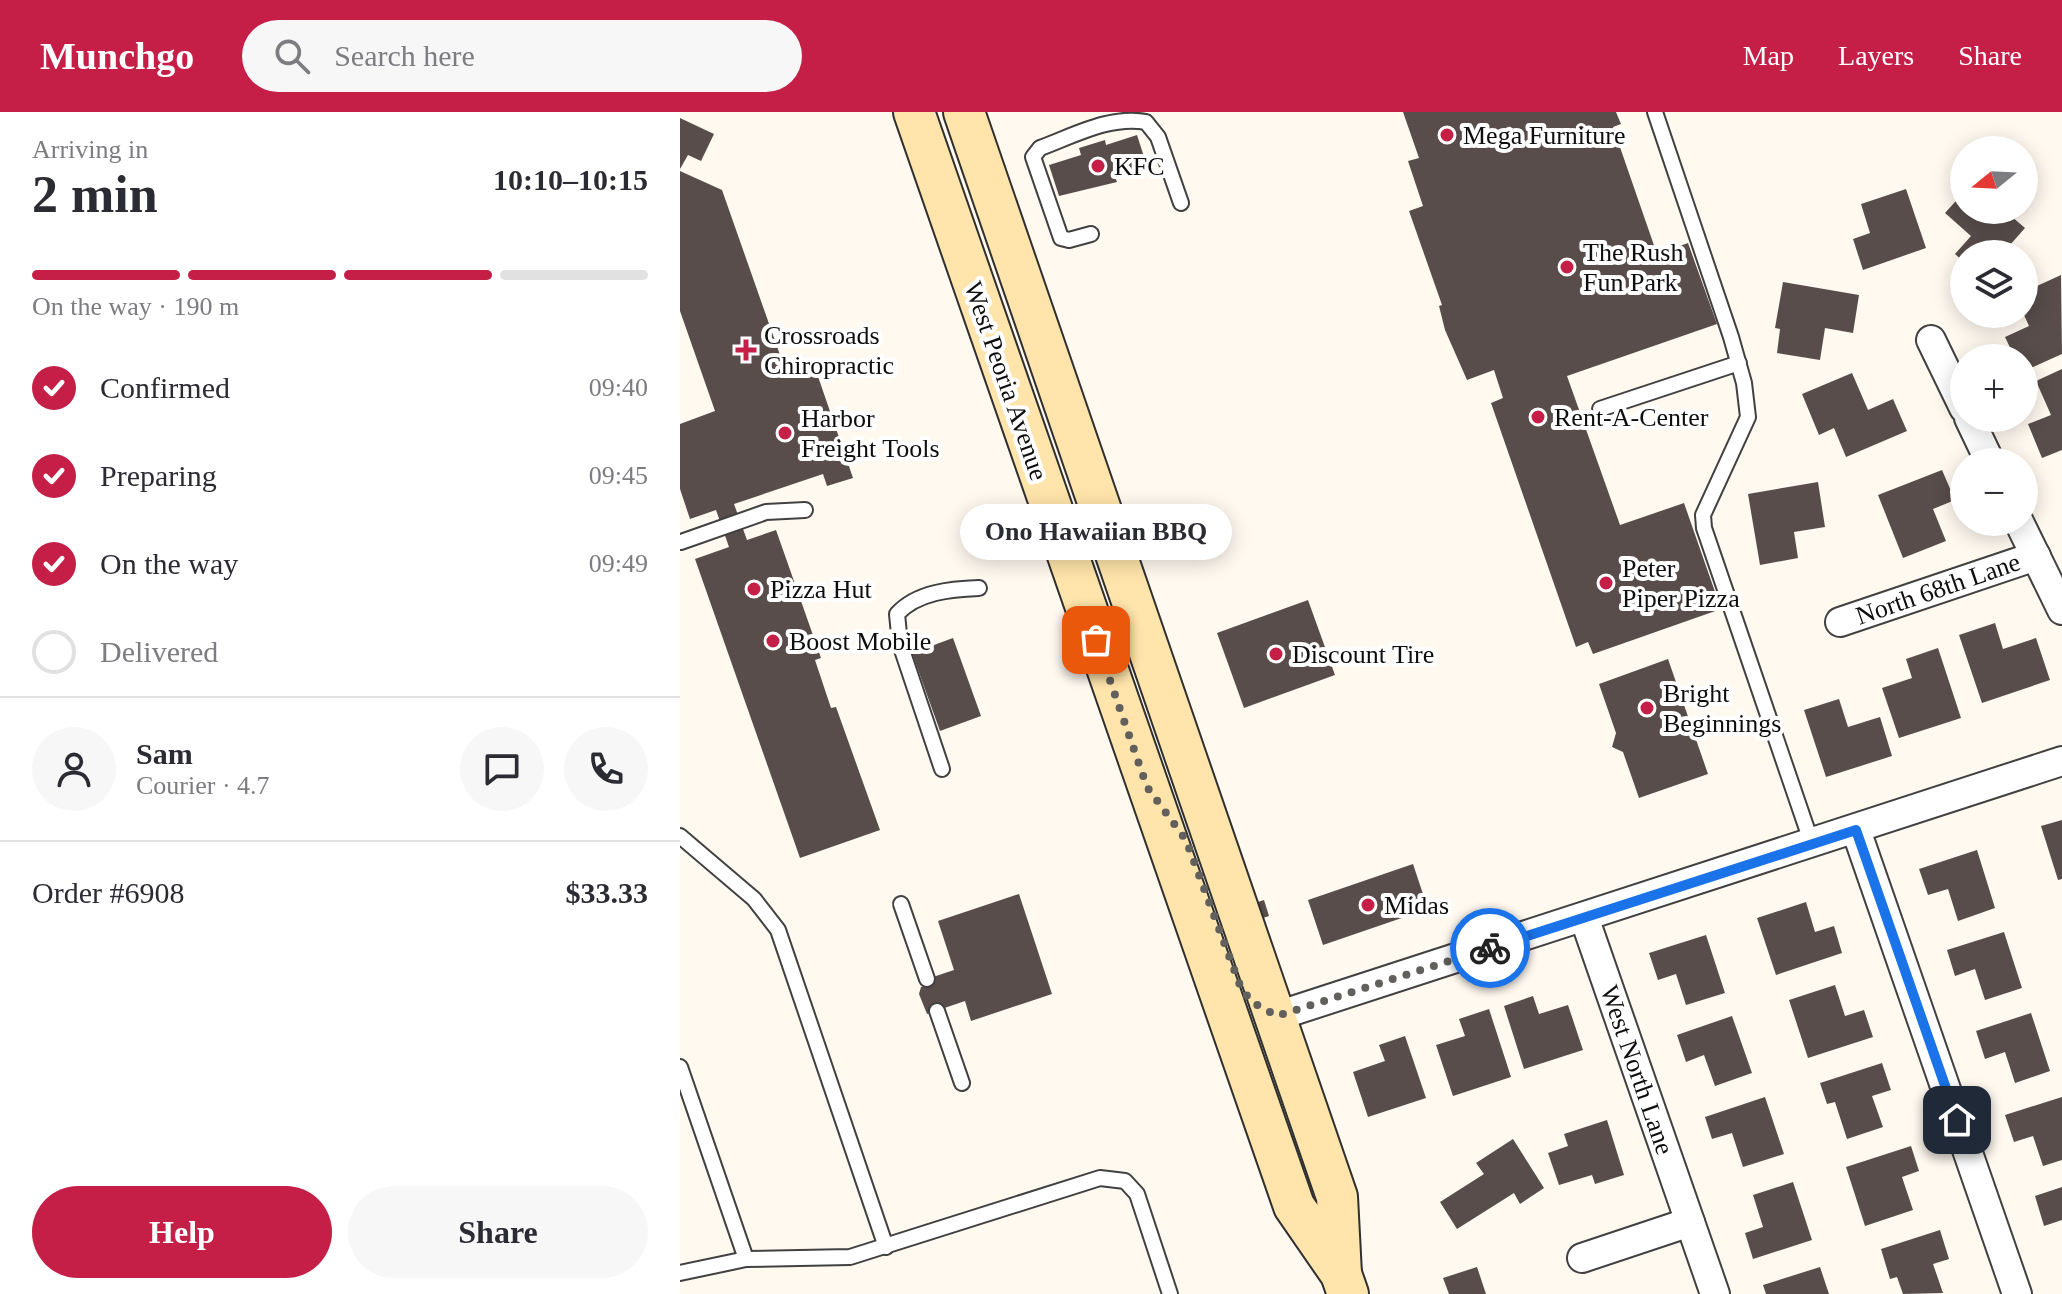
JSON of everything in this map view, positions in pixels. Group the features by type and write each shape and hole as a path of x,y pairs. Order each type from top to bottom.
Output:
{"main road":[{"name":"West Peoria Avenue","path":"914,112 1294,1206 1345,1284"},
{"name":"West Peoria Avenue","path":"964,112 1337,1197 1345,1284"},
{"path":"1147,787 1186,840 1241,988 1252,1002 1277,1016"}],"street":[{"path":"1931,340 1950,379"},
{"path":"2026,536 2062,610"},
{"name":"North 68th Lane","path":"1840,622 2036,556"},
{"path":"1277,1016 2062,761"},
{"path":"1856,830 2017,1294"},
{"name":"West North Lane","path":"1584,917 1715,1294"},
{"path":"1582,1258 1690,1222"}],"lane":[{"path":"1655,112 1739,363 1748,417 1703,515 1704,528 1812,844"},
{"path":"1091,234 1069,240 1061,238 1034,170 1033,157 1040,148 1112,122 1130,119 1146,122 1158,137 1181,203"},
{"path":"1600,409 1739,363"},
{"path":"681,542 766,512 805,510"},
{"path":"942,769 900,644 897,614 913,601 949,589 979,588"},
{"path":"680,836 754,899 778,930 886,1247"},
{"path":"901,904 927,979"},
{"path":"937,1011 962,1083"},
{"path":"680,1067 746,1259"},
{"path":"680,1273 746,1259 850,1257 1100,1178 1125,1181 1137,1194 1170,1294"}],"building":[{"name":"The Rush Fun Park","path":"1403,112 1616,112 1621,124 1613,127 1657,254 1688,243 1717,324 1567,376 1620,525 1684,503 1721,609 1593,654 1588,642 1576,647 1491,403 1503,398 1494,370 1467,380 1445,330 1439,306 1442,305 1409,211 1423,206 1408,161 1419,158"},
{"path":"680,118 714,134 701,161 688,155 680,169"},
{"name":"KFC","path":"1137,135 1147,166 1115,177 1117,182 1059,196 1049,165 1081,155 1079,148 1105,140 1106,145"},
{"path":"680,171 722,190 786,372 813,362 853,478 827,486 823,474 734,504 747,540 776,530 821,658 815,660 831,708 836,707 880,830 800,858 695,559 729,547 716,510 690,519 680,489 680,424 715,411 680,311"},
{"path":"1906,189 1926,248 1863,270 1853,239 1870,233 1861,204"},
{"path":"1957,224 2020,224 2025,228 2014,240 1967,240 1971,236"},
{"path":"2061,275 2062,354 2038,365 2038,344 2008,344 2005,337 2025,328 2038,328 2038,286"},
{"path":"1783,282 1859,295 1853,333 1825,328 1820,360 1777,353 1780,329 1775,328"},
{"path":"2062,369 2062,450 2042,458 2031,432 2038,432 2038,420 2051,415 2038,380"},
{"path":"1852,373 1868,410 1893,399 1907,431 1846,457 1834,428 1819,435 1802,394"},
{"path":"1942,470 1950,488 1950,502 1933,509 1946,541 1903,558 1878,495"},
{"path":"1818,482 1825,527 1794,532 1798,558 1760,565 1748,494"},
{"name":"Discount Tire","path":"1308,600 1335,675 1244,708 1217,633"},
{"path":"1995,623 2003,649 2036,638 2050,680 1982,703 1959,635"},
{"path":"953,638 981,716 940,731 912,653"},
{"path":"1938,648 1961,718 1899,738 1882,688 1912,678 1906,659"},
{"name":"Bright Beginnings","path":"1668,659 1708,774 1639,798 1623,752 1612,747 1616,733 1599,684"},
{"path":"1839,699 1848,727 1880,717 1892,756 1826,777 1804,710"},
{"path":"2062,820 2062,879 2058,880 2041,826"},
{"path":"1977,850 1995,908 1958,921 1948,889 1928,895 1919,869"},
{"name":"Midas","path":"1413,864 1428,909 1323,945 1308,900"},
{"path":"1019,894 1052,994 971,1021 965,1001 927,1014 919,994 921,987 931,984 933,977 954,970 938,921"},
{"path":"1264,900 1269,916 1263,918 1258,902"},
{"path":"1806,902 1815,932 1834,926 1842,953 1776,975 1757,918"},
{"path":"2004,932 2022,988 1985,1000 1975,969 1955,976 1947,950"},
{"path":"1706,935 1725,993 1686,1005 1676,974 1658,980 1649,953"},
{"path":"1835,985 1845,1016 1864,1010 1873,1037 1808,1058 1789,1000"},
{"path":"1533,996 1539,1014 1568,1005 1583,1050 1524,1069 1504,1006"},
{"path":"1489,1009 1511,1077 1453,1096 1436,1045 1465,1036 1459,1019"},
{"path":"2031,1013 2050,1071 2015,1083 2005,1052 1985,1059 1976,1031"},
{"path":"1732,1016 1752,1073 1715,1086 1704,1055 1686,1062 1677,1035"},
{"path":"1405,1036 1426,1098 1368,1117 1353,1072 1385,1061 1379,1045"},
{"path":"1882,1063 1891,1090 1872,1096 1883,1127 1847,1139 1835,1102 1827,1104 1820,1083"},
{"path":"1765,1097 1784,1154 1743,1167 1732,1133 1712,1139 1705,1117"},
{"path":"2062,1097 2062,1160 2043,1166 2033,1136 2014,1142 2005,1115"},
{"path":"1607,1120 1624,1175 1595,1184 1592,1175 1559,1185 1548,1153 1568,1146 1564,1134"},
{"path":"1513,1139 1544,1188 1520,1204 1514,1193 1457,1229 1440,1202 1484,1174 1476,1163"},
{"path":"1911,1146 1919,1171 1902,1177 1913,1210 1865,1226 1846,1167"},
{"path":"1793,1182 1812,1240 1753,1259 1745,1233 1763,1227 1753,1195"},
{"path":"2062,1187 2062,1220 2044,1226 2035,1196"},
{"path":"1940,1230 1949,1259 1933,1264 1943,1293 1903,1294 1897,1277 1890,1279 1881,1249"},
{"path":"1477,1267 1486,1294 1449,1294 1443,1278"},
{"path":"1820,1267 1829,1294 1766,1294 1763,1285"}],"way so far":[{"path":"1096,640 1147,787 1186,840 1241,988 1262,1010 1277,1016 1490,948"}],"place":[{"name":"Mega Furniture","path":"1447,135"},
{"name":"KFC","path":"1098,166"},
{"name":"The Rush Fun Park","path":"1567,267"},
{"name":"Crossroads Chiropractic","path":"746,350"},
{"name":"Rent-A-Center","path":"1538,417"},
{"name":"Harbor Freight Tools","path":"785,433"},
{"name":"Peter Piper Pizza","path":"1606,583"},
{"name":"Pizza Hut","path":"754,589"},
{"name":"Ono Hawaiian BBQ","path":"1096,640"},
{"name":"Boost Mobile","path":"773,641"},
{"name":"Discount Tire","path":"1276,654"},
{"name":"Bright Beginnings","path":"1647,708"},
{"name":"Midas","path":"1368,905"}],"route":[{"path":"1490,948 1856,830 1957,1120"}]}
